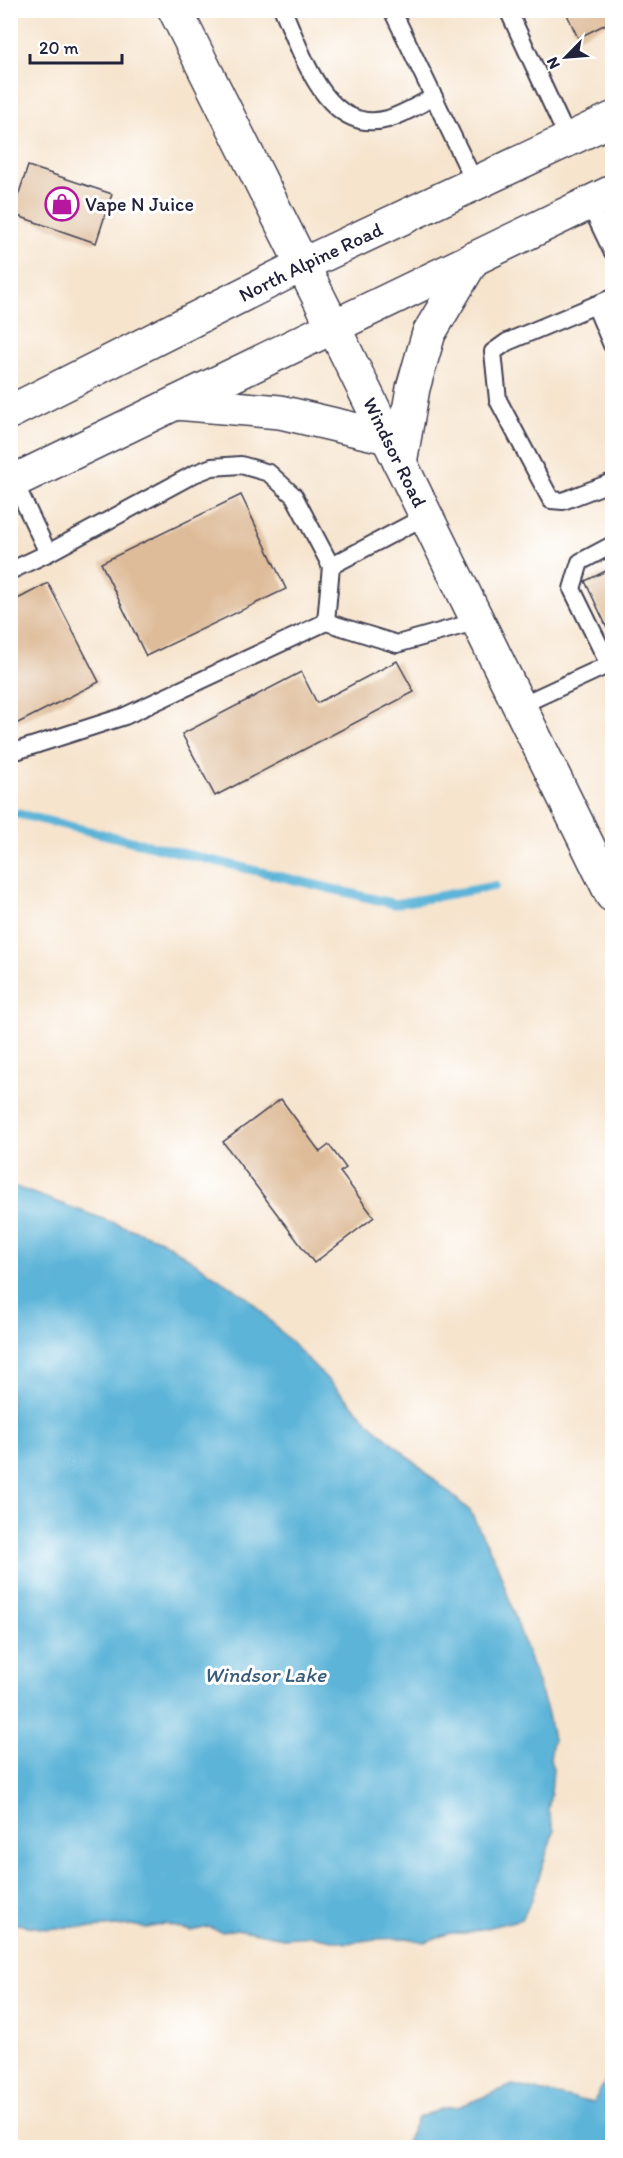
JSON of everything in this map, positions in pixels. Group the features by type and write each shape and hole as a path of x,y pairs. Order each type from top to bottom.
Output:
{"main road":[{"name":"Windsor Road","path":"175,10 612,895"},
{"name":"North Alpine Road","path":"10,412 302,265 612,119"},
{"path":"12,482 601,197"},
{"path":"176,403 280,412 394,450 429,333 473,259"}],"lane":[{"path":"283,10 319,87 327,99 340,111 355,118 372,121 389,119 434,97"},
{"path":"392,10 475,183"},
{"path":"508,10 568,139"},
{"path":"601,197 612,251"},
{"path":"612,298 507,342 493,352 498,400 551,500 563,501 612,482"},
{"path":"595,305 612,345"},
{"path":"10,571 194,474 212,467 241,465 269,473 294,496 331,566 326,621"},
{"path":"12,482 48,553"},
{"path":"331,566 426,516"},
{"path":"519,706 611,666 572,589 580,562 612,545"},
{"path":"10,753 125,716 326,621 397,644 478,621"}],"water":[{"name":"Windsor Lake","path":"10,1185 161,1240 248,1298 371,1424 470,1511 497,1564 547,1710 553,1739 550,1760 553,1769 548,1810 554,1830 532,1899 522,1919 465,1933 451,1933 424,1942 407,1938 347,1943 313,1936 283,1938 237,1929 223,1932 209,1927 191,1931 165,1924 147,1928 131,1925 47,1929 11,1923"},
{"path":"612,2069 612,2147 404,2147 417,2118 443,2108 458,2107 513,2085 593,2103"}],"building":[{"path":"565,10 612,10 612,21 578,38"},
{"name":"Vape N Juice","path":"28,166 112,194 96,243 12,214"},
{"path":"241,495 286,589 146,656 101,563"},
{"path":"612,568 612,638 585,581"},
{"path":"48,583 99,682 10,727 10,603"},
{"path":"397,661 414,692 215,796 182,734 301,672 317,703"},
{"path":"281,1099 320,1152 329,1145 346,1168 340,1172 374,1217 314,1263 223,1142"}],"waterway":[{"path":"10,812 395,904 495,886"}],"place":[{"name":"Vape N Juice","path":"62,204"}]}
